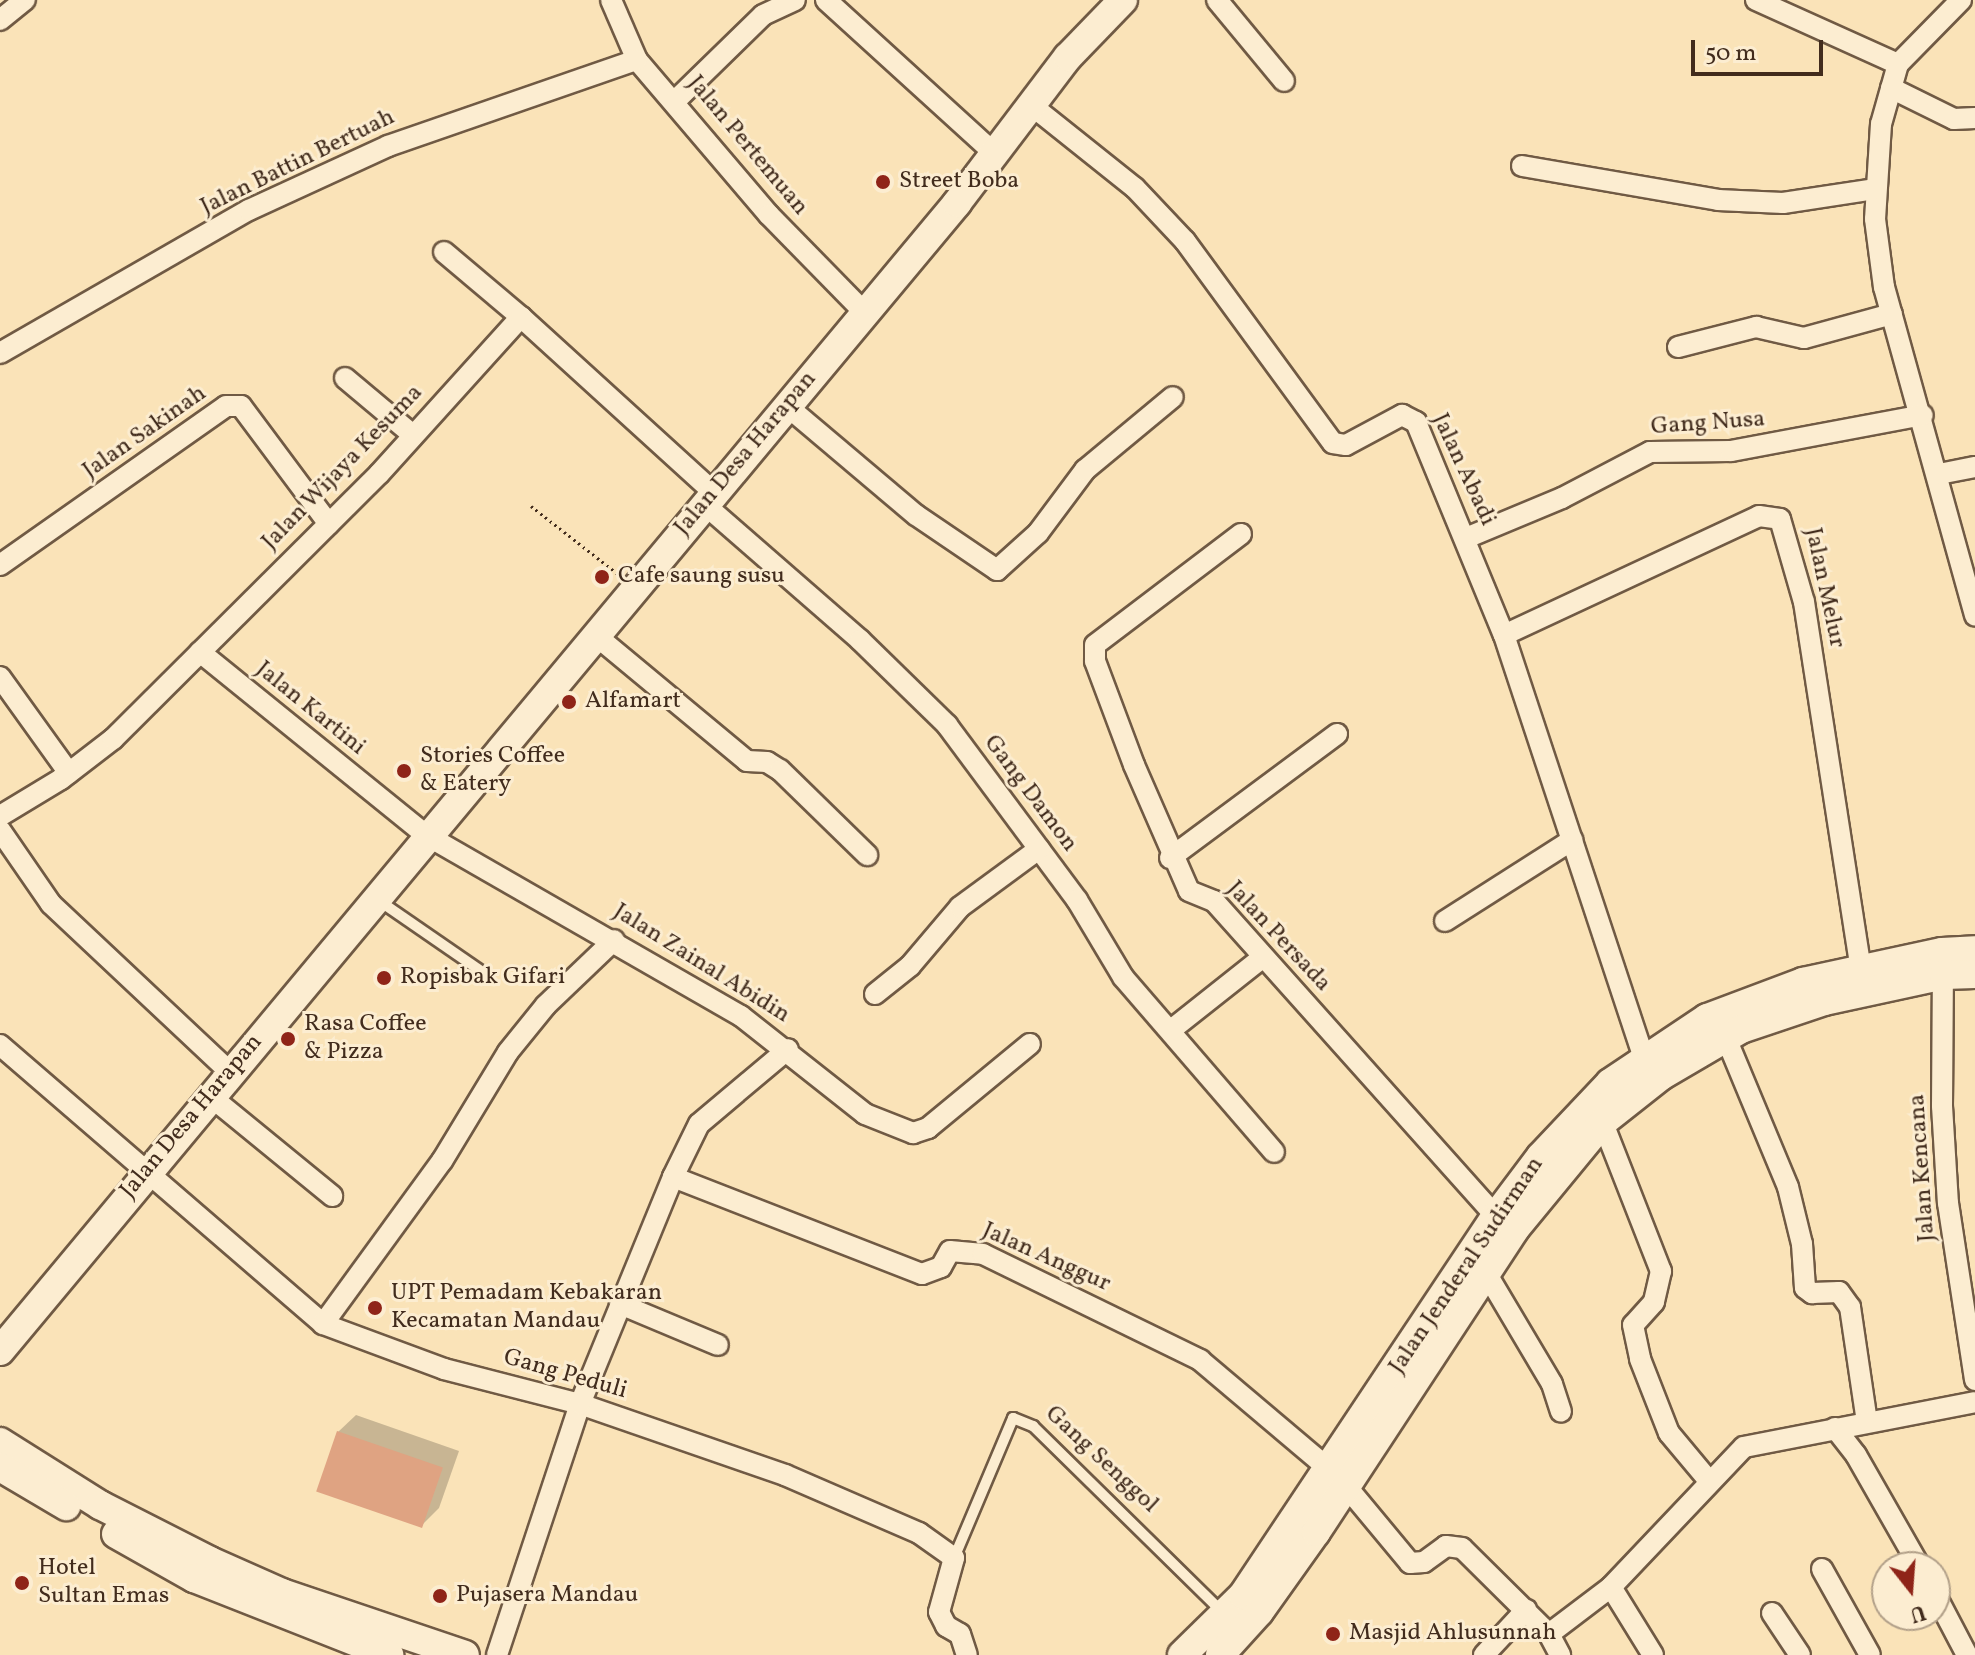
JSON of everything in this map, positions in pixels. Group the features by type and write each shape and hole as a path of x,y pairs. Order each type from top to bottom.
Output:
{"street":[{"path":"0,20 25,0"},
{"name":"Jalan Pertemuan","path":"611,0 637,60 769,215 864,312"},
{"path":"674,102 763,15 795,0"},
{"path":"826,0 994,153"},
{"name":"Jalan Desa Harapan","path":"0,1351 373,897 787,406 994,153 1068,57 1123,0"},
{"path":"1217,0 1284,81"},
{"path":"1756,0 1898,64"},
{"path":"1961,0 1898,64 1881,124 1875,219 1892,314 1923,415 1975,616"},
{"name":"Jalan Battin Bertuah","path":"0,353 249,210 388,146 637,60"},
{"path":"1891,88 1954,119 1975,118"},
{"name":"Jalan Abadi","path":"1031,105 1135,188 1185,241 1335,445 1346,445 1402,415 1416,422 1504,635 1644,1058"},
{"path":"1522,166 1718,200 1783,203 1876,189"},
{"path":"444,252 521,317 708,498"},
{"path":"1678,347 1756,327 1804,338 1892,314"},
{"name":"Jalan Wijaya Kesuma","path":"0,816 69,773 113,739 329,524 521,317"},
{"path":"345,378 413,435"},
{"path":"787,406 916,515 997,570 1038,533 1085,470 1173,397"},
{"name":"Jalan Sakinah","path":"0,565 226,406 241,406 329,524"},
{"name":"Gang Nusa","path":"1466,538 1562,498 1650,452 1744,449 1923,415"},
{"path":"1939,474 1975,467"},
{"name":"Gang Damon","path":"708,498 947,725 1039,849 1123,977 1274,1152"},
{"name":"Jalan Melur","path":"1504,635 1759,516 1780,519 1804,602 1861,969"},
{"name":"Jalan Persada","path":"1241,534 1095,645 1095,661 1170,858 1189,891 1214,901 1496,1216"},
{"path":"594,634 747,761 767,762 780,770 867,855"},
{"name":"Jalan Kartini","path":"200,652 426,835"},
{"path":"0,677 69,773"},
{"path":"1170,858 1337,734"},
{"path":"0,830 51,904 230,1072"},
{"name":"Jalan Zainal Abidin","path":"426,835 614,940 788,1049 865,1114 913,1133 941,1120 1030,1044"},
{"path":"1445,921 1572,840"},
{"path":"875,994 910,966 960,907 1039,849"},
{"path":"323,1324 442,1161 508,1052 546,1005 614,940"},
{"name":"Jalan Jenderal Sudirman","path":"1182,1655 1224,1614 1338,1478 1598,1110 1726,1038 1824,1001 1943,964 1975,950"},
{"path":"1171,1030 1263,957"},
{"name":"Jalan Jenderal Sudirman","path":"1220,1655 1259,1612 1496,1216 1644,1058 1707,1018 1803,982 1861,969 1943,964 1975,974"},
{"name":"Jalan Kencana","path":"1943,964 1942,1106 1948,1203 1975,1380"},
{"path":"1726,1038 1788,1187 1802,1244 1805,1288 1812,1293 1839,1292 1850,1307 1867,1422"},
{"name":"Gang Peduli","path":"0,1045 323,1324 444,1369 580,1404 785,1475 872,1516 919,1533 954,1558"},
{"path":"497,1655 580,1404 673,1177 699,1124 788,1049"},
{"path":"210,1096 332,1196"},
{"path":"1598,1110 1661,1271 1654,1302 1633,1325 1640,1359 1669,1433 1710,1482"},
{"name":"Jalan Anggur","path":"673,1177 922,1274 941,1267 950,1251 983,1254 1200,1360 1338,1478"},
{"path":"1485,1271 1552,1384 1561,1412"},
{"path":"620,1304 718,1345"},
{"path":"1549,1634 1611,1587 1744,1447 1975,1402"},
{"path":"1835,1428 1856,1455 1911,1551"},
{"path":"0,1442 100,1505 375,1653"},
{"path":"0,1467 194,1578 465,1655"},
{"path":"1338,1478 1410,1563 1419,1564 1446,1546 1462,1548 1549,1634 1560,1655"},
{"path":"954,1558 939,1612 946,1626 960,1634 967,1655"},
{"path":"1822,1569 1870,1655"},
{"path":"1611,1587 1653,1655"},
{"path":"1484,1655 1526,1610"},
{"path":"1772,1613 1800,1655"},
{"path":"1951,1624 1967,1655"}],"lane":[{"path":"373,897 488,976"},
{"name":"Gang Senggol","path":"954,1558 1013,1418 1033,1426 1224,1614"}],"path":[{"path":"531,506 634,587"}],"building":[{"path":"337,1431 443,1467 422,1528 316,1492"}],"place":[{"name":"Street Boba","path":"883,182"},
{"name":"Cafe saung susu","path":"602,577"},
{"name":"Alfamart","path":"569,702"},
{"name":"Stories Coffee & Eatery","path":"404,771"},
{"name":"Ropisbak Gifari","path":"384,978"},
{"name":"Rasa Coffee & Pizza","path":"288,1039"},
{"name":"UPT Pemadam Kebakaran Kecamatan Mandau","path":"375,1308"},
{"name":"Hotel Sultan Emas","path":"22,1583"},
{"name":"Pujasera Mandau","path":"440,1596"},
{"name":"Masjid Ahlusunnah","path":"1333,1634"}]}
